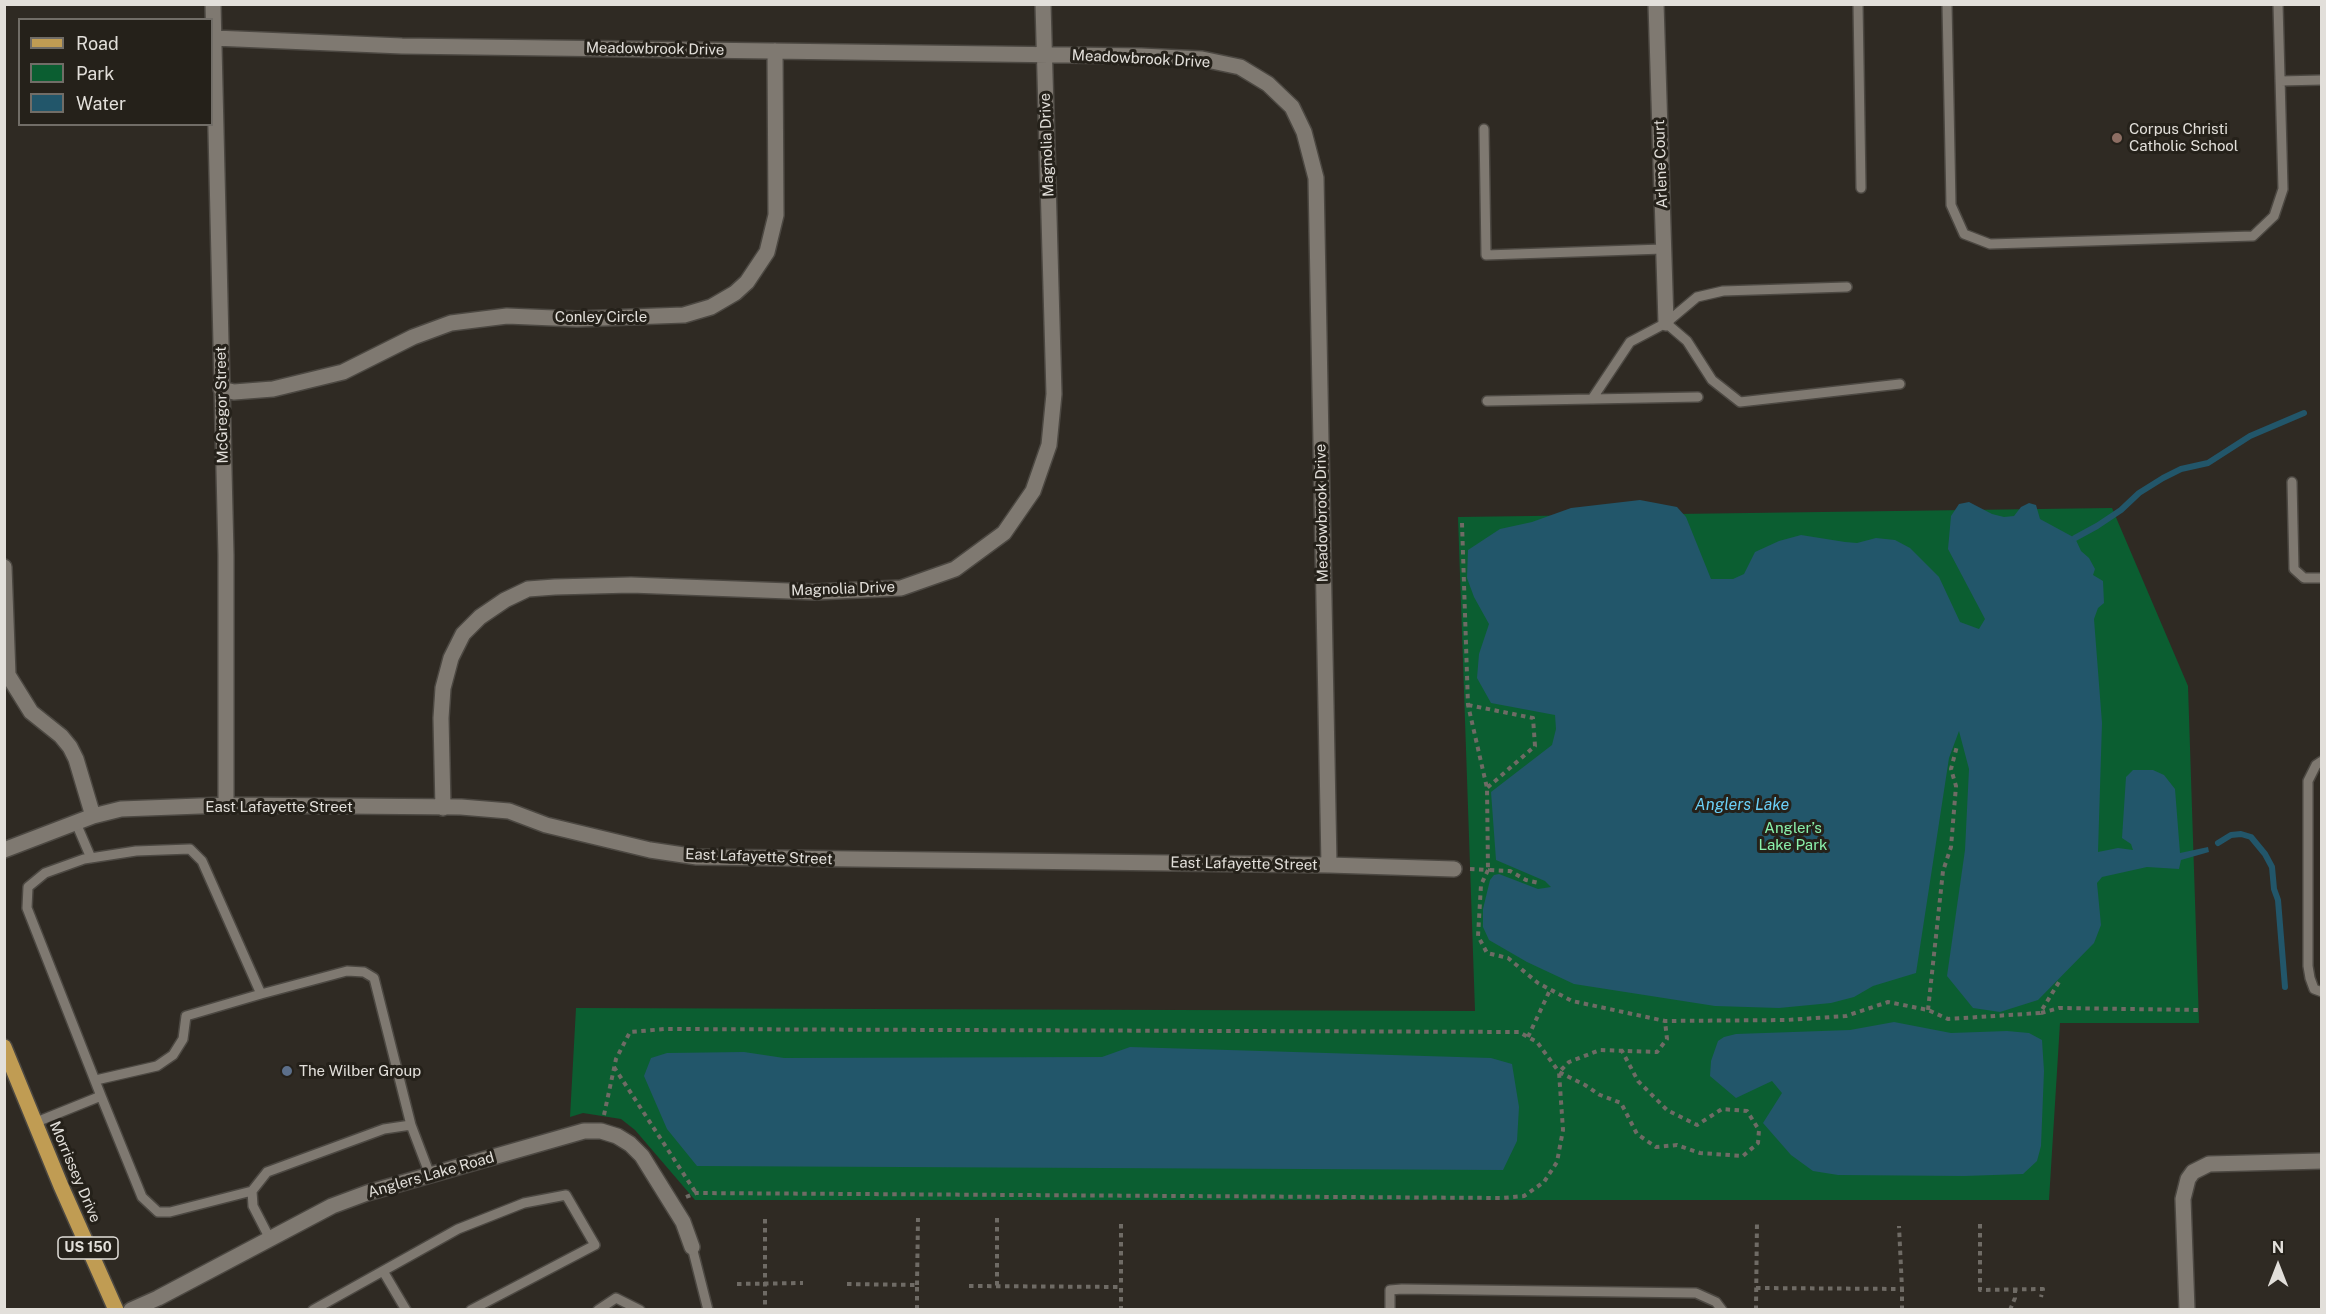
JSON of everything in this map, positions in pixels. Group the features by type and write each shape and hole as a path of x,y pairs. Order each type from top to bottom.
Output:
{"main road":[{"name":"Morrissey Drive","path":"4,1047 34,1123 116,1310"}],"street":[{"name":"McGregor Street","path":"213,4 226,555 226,805"},
{"name":"Magnolia Drive","path":"443,808 441,718 443,688 451,658 464,634 480,616 505,600 528,589 555,587 631,585 815,592 901,588 956,569 1004,533 1033,491 1049,445 1054,394 1044,4"},
{"name":"Arlene Court","path":"1656,4 1666,323"},
{"name":"Meadowbrook Drive","path":"214,38 402,46 1192,58 1240,67 1268,84 1292,107 1304,132 1316,178 1329,865"},
{"name":"Conley Circle","path":"221,389 234,392 273,389 343,372 413,337 451,323 507,316 588,319 684,315 711,307 747,282 766,252 776,215 775,51"},
{"path":"4,567 8,675 31,712 61,736 70,747 76,759 93,816"},
{"name":"East Lafayette Street","path":"4,850 93,816 121,809 226,805 461,807 509,811 546,825 650,850 697,857 1329,865 1454,869"},
{"name":"Anglers Lake Road","path":"131,1310 332,1206 367,1193 584,1131 601,1131"},
{"path":"601,1131 617,1136 630,1144 642,1156 683,1222 692,1247"},
{"path":"2187,1310 2183,1199 2188,1179 2193,1172 2209,1164 2322,1161"}],"lane":[{"path":"1858,4 1860,188"},
{"path":"1947,4 1951,206 1964,234 1990,244 2253,236 2274,216 2283,189 2278,4"},
{"path":"2280,81 2322,80"},
{"path":"1484,129 1486,255 1663,249"},
{"path":"1592,399 1630,342 1666,323 1697,297 1723,291 1847,287"},
{"path":"1666,323 1687,341 1712,380 1740,402 1900,384"},
{"path":"1487,401 1698,397"},
{"path":"2292,482 2294,569 2304,578 2322,578"},
{"path":"2322,761 2316,765 2308,780 2308,966 2314,988 2322,992"},
{"path":"75,823 91,858"},
{"path":"261,994 202,861 190,849 136,851 91,858 45,873 28,886 27,908 101,1096 142,1197 158,1212 170,1212 252,1191 267,1172 384,1129 411,1125"},
{"path":"96,1080 157,1066 173,1055 183,1039 186,1016 347,971 364,972 374,978 411,1125 430,1175"},
{"path":"34,1123 101,1096"},
{"path":"252,1191 253,1206 270,1239"},
{"path":"313,1310 458,1229 524,1203 567,1195 595,1245 471,1310"},
{"path":"692,1247 708,1310"},
{"path":"383,1271 406,1310"},
{"path":"1390,1310 1390,1290 1402,1289 1696,1293 1716,1302 1722,1310"},
{"path":"598,1310 616,1298 640,1310"}],"path":[{"path":"1462,523 1468,705 1486,788 1488,870 1481,885 1478,936 1486,953 1508,958 1538,984 1572,1001 1665,1021 1787,1020 1846,1016 1888,1002 1928,1010 1948,1019 2040,1013 2059,1008 2199,1010"},
{"path":"1468,705 1533,718 1535,746 1486,788"},
{"path":"1928,1010 1942,871 1951,847 1956,786 1951,769 1957,746"},
{"path":"1454,869 1510,871 1526,880 1539,883"},
{"path":"2040,1013 2059,982"},
{"path":"1528,1037 1550,990"},
{"path":"671,1203 696,1193 1478,1198 1524,1196 1544,1182 1557,1162 1563,1130 1559,1072 1569,1062 1600,1050 1657,1052 1667,1039 1665,1021"},
{"path":"601,1131 614,1066 622,1044 630,1032 665,1029 1519,1032 1537,1042 1559,1072 1600,1095 1621,1103 1637,1134 1656,1147 1677,1145 1700,1153 1743,1156 1758,1143 1759,1130 1747,1111 1722,1108 1697,1125 1667,1110 1638,1081 1622,1051"},
{"path":"614,1066 696,1193"},
{"path":"917,1310 918,1218"},
{"path":"997,1218 997,1286"},
{"path":"765,1219 765,1310"},
{"path":"1756,1310 1757,1221"},
{"path":"1121,1224 1121,1310"},
{"path":"1980,1224 1980,1290 2043,1289 2041,1297"},
{"path":"1899,1226 1902,1310"},
{"path":"737,1284 803,1283"},
{"path":"847,1284 917,1285"},
{"path":"969,1286 1121,1287"},
{"path":"1756,1288 1902,1289"},
{"path":"2010,1310 2015,1298 2015,1290"}],"green space":[{"name":"Angler’s Lake Park","path":"2112,508 2188,686 2199,1023 2060,1023 2049,1200 695,1200 635,1130 621,1119 583,1113 570,1117 576,1008 1475,1011 1458,517"}],"water":[{"name":"Anglers Lake","path":"1640,500 1677,507 1686,517 1711,579 1733,579 1744,574 1755,552 1779,541 1801,535 1857,543 1876,538 1895,540 1910,548 1939,577 1960,622 1979,629 1985,619 1948,549 1951,516 1959,504 1969,502 1992,514 2004,517 2014,516 2021,507 2029,503 2036,505 2040,519 2075,538 2081,551 2089,558 2095,569 2093,575 2103,581 2104,603 2098,608 2094,619 2102,723 2098,852 2118,848 2133,850 2131,844 2122,838 2126,777 2133,770 2153,770 2164,775 2175,789 2180,853 2208,847 2209,852 2181,860 2179,869 2147,867 2102,877 2097,883 2101,925 2094,943 2038,1000 2000,1012 1973,1008 1947,976 1965,850 1969,769 1959,731 1949,758 1916,973 1873,986 1854,997 1831,1003 1779,1008 1715,1006 1574,984 1527,962 1489,940 1483,927 1483,909 1490,880 1494,875 1499,874 1538,889 1551,887 1545,881 1496,860 1491,792 1552,745 1556,729 1555,715 1491,703 1477,678 1479,654 1489,624 1474,597 1467,578 1468,550 1500,529 1532,522 1571,508"},
{"path":"1894,1022 1951,1033 2007,1031 2029,1033 2042,1040 2044,1071 2041,1146 2037,1161 2023,1174 1838,1175 1813,1171 1791,1155 1763,1123 1782,1093 1772,1081 1736,1098 1710,1076 1711,1061 1718,1041 1724,1037 1736,1034 1850,1030"},
{"path":"1130,1047 1491,1058 1512,1064 1519,1107 1517,1141 1503,1170 697,1166 667,1129 644,1076 651,1058 667,1053 744,1052 784,1058 1102,1057"}],"waterway":[{"path":"2075,538 2121,510 2139,493 2163,478 2181,469 2208,463 2250,436 2304,413"},
{"path":"2218,843 2231,835 2241,834 2251,837 2272,867 2274,889 2278,900 2285,987"}],"place":[{"name":"Corpus Christi Catholic School","path":"2117,138"},
{"name":"The Wilber Group","path":"287,1071"}]}
